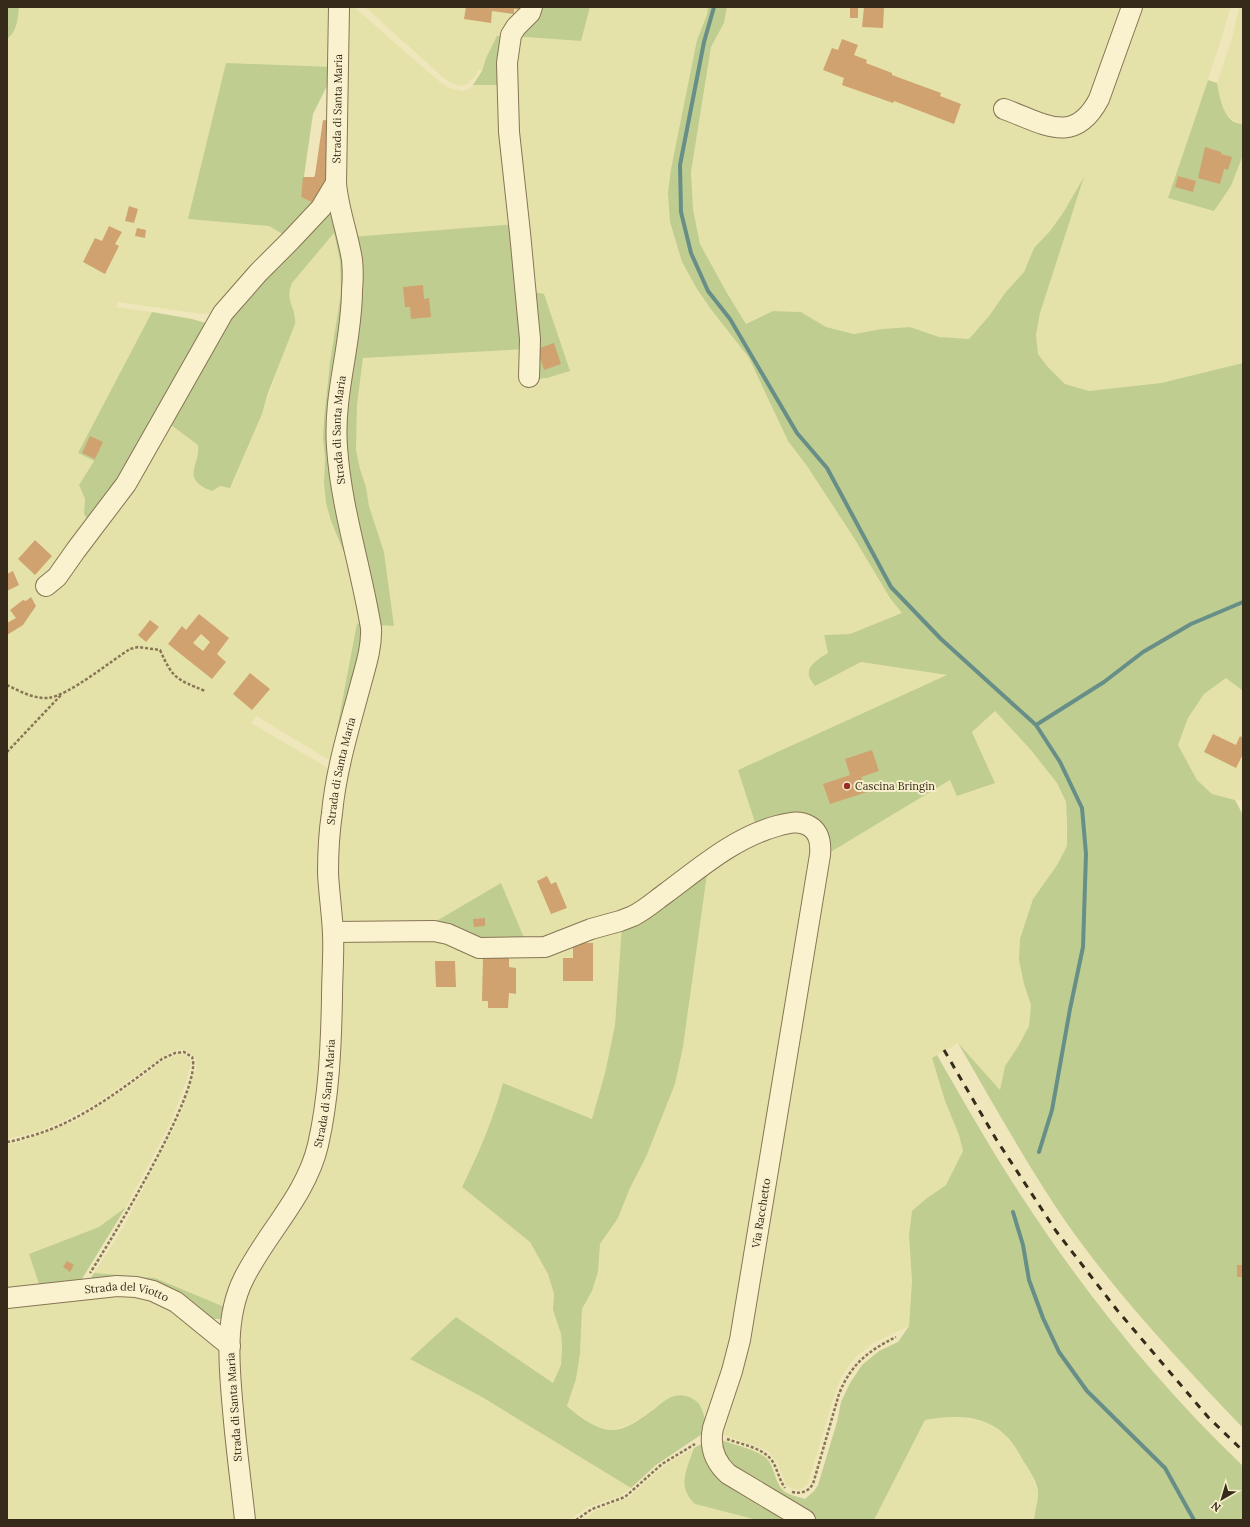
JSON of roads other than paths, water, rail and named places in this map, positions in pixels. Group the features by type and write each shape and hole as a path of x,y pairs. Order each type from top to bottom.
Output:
{"street":[{"name":"Strada di Santa Maria","path":"245,1520 230,1373 230,1346 235,1303 244,1278 297,1195 308,1173 317,1149 323,1116 331,1035 333,932 328,865 332,808 339,770 367,658 372,631 364,588 345,507 337,448 338,411 352,302 353,280 352,260 336,183 339,7"},
{"path":"529,377 530,339 509,132 507,63 511,34 530,13 532,7"},
{"path":"1004,109 1059,128 1074,126 1082,121 1093,108 1098,99 1132,7"},
{"path":"46,586 57,577 123,489 223,313 258,273 321,208 336,183"},
{"name":"Via Racchetto","path":"333,932 434,931 444,933 479,948 545,947 591,929 634,916 728,848 766,829 796,822 814,829 820,844 820,855 740,1340 734,1367 712,1434 714,1454 717,1462 724,1470 739,1482 805,1520"},
{"name":"Strada del Viotto","path":"7,1298 126,1286 136,1287 153,1291 182,1306 230,1346"}],"waterway":[{"path":"714,7 704,42 680,165 681,212 691,253 708,291 730,319 797,433 827,468 891,587 941,639 1036,725 1060,762 1082,808 1086,854 1083,947 1052,1110 1039,1152"},
{"path":"1036,725 1104,682 1143,652 1191,624 1243,602"},
{"path":"1013,1212 1023,1245 1029,1280 1043,1318 1059,1352 1087,1391 1165,1468 1194,1520"}],"railway":[{"path":"944,1050 996,1139 1056,1231 1117,1310 1208,1417 1243,1451"}],"place":[{"name":"Cascina Bringin","path":"847,786"}]}
